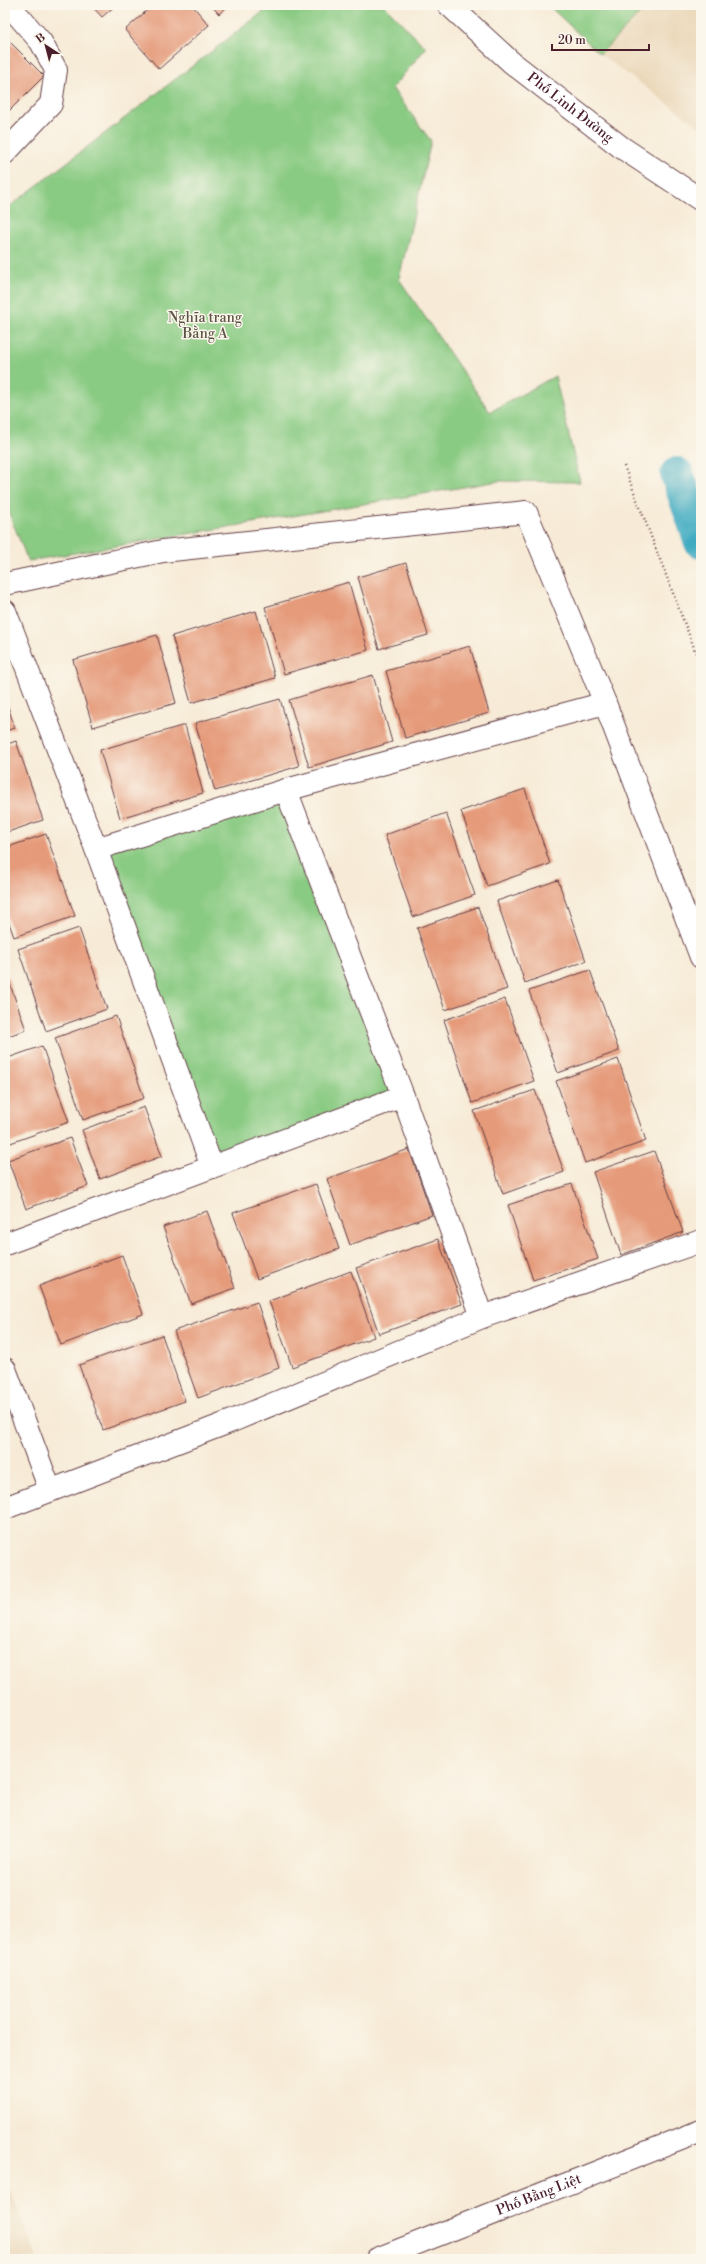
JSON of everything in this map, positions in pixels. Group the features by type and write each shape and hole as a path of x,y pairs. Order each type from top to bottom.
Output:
{"street":[{"path":"5,152 51,104 56,70 41,42 10,5"},
{"name":"Phố Linh Đường","path":"449,5 512,62 621,147 701,200"},
{"path":"5,584 163,551 526,512 605,703 701,957"},
{"path":"5,611 96,849 212,1167"},
{"path":"96,849 286,790 605,703"},
{"path":"286,790 403,1096 482,1317"},
{"path":"5,1244 403,1096"},
{"path":"5,1508 232,1421 482,1317 701,1241"},
{"path":"5,1369 50,1490"},
{"name":"Phố Bằng Liệt","path":"377,2259 701,2131"}],"path":[{"path":"624,466 701,666"}],"shaded area":[{"path":"648,5 701,5 701,128 600,54"},
{"path":"5,2177 37,2259 5,2259"}],"green space":[{"name":"Nghĩa trang Bằng A","path":"272,5 384,5 426,48 392,88 431,141 399,279 490,412 555,376 580,482 499,481 28,561 5,503 5,210"},
{"path":"548,5 648,5 600,54"},
{"path":"286,790 403,1096 212,1167 96,849"}],"building":[{"path":"91,5 116,5 102,17"},
{"path":"153,5 192,5 209,25 159,69 125,30"},
{"path":"211,5 229,5 219,14"},
{"path":"5,37 44,76 5,115"},
{"path":"406,563 428,635 379,649 358,577"},
{"path":"349,582 368,650 284,674 265,607"},
{"path":"256,611 275,678 191,703 172,636"},
{"path":"157,635 176,703 93,727 73,660"},
{"path":"470,646 489,713 405,738 386,671"},
{"path":"373,675 392,742 309,767 289,700"},
{"path":"5,698 15,728 5,731"},
{"path":"280,699 299,766 215,791 195,723"},
{"path":"185,725 203,793 120,818 100,750"},
{"path":"16,741 43,820 5,833 5,745"},
{"path":"525,789 550,864 487,886 461,811"},
{"path":"446,813 475,895 413,917 385,835"},
{"path":"46,834 75,916 14,937 5,912 5,848"},
{"path":"558,880 586,961 525,983 497,901"},
{"path":"478,907 507,989 445,1010 417,928"},
{"path":"79,928 107,1009 46,1031 18,949"},
{"path":"5,970 26,1030 5,1037"},
{"path":"590,970 619,1051 558,1073 529,991"},
{"path":"505,999 534,1081 472,1103 444,1020"},
{"path":"116,1016 144,1098 83,1120 55,1038"},
{"path":"42,1046 69,1122 5,1145 5,1059"},
{"path":"618,1059 646,1141 585,1163 556,1081"},
{"path":"535,1090 564,1172 503,1194 474,1111"},
{"path":"144,1107 162,1156 100,1179 82,1130"},
{"path":"70,1138 88,1186 26,1209 8,1160"},
{"path":"409,1149 432,1215 350,1245 327,1179"},
{"path":"654,1151 683,1232 621,1255 593,1172"},
{"path":"316,1184 339,1249 257,1279 233,1213"},
{"path":"572,1184 598,1259 533,1280 508,1205"},
{"path":"207,1211 235,1288 191,1304 163,1227"},
{"path":"438,1239 462,1304 379,1334 356,1268"},
{"path":"122,1255 143,1314 61,1345 39,1286"},
{"path":"351,1271 374,1337 292,1367 269,1301"},
{"path":"257,1302 279,1368 198,1398 174,1331"},
{"path":"162,1335 185,1401 103,1430 79,1365"}],"waterway":[{"path":"677,474 701,542"}]}
